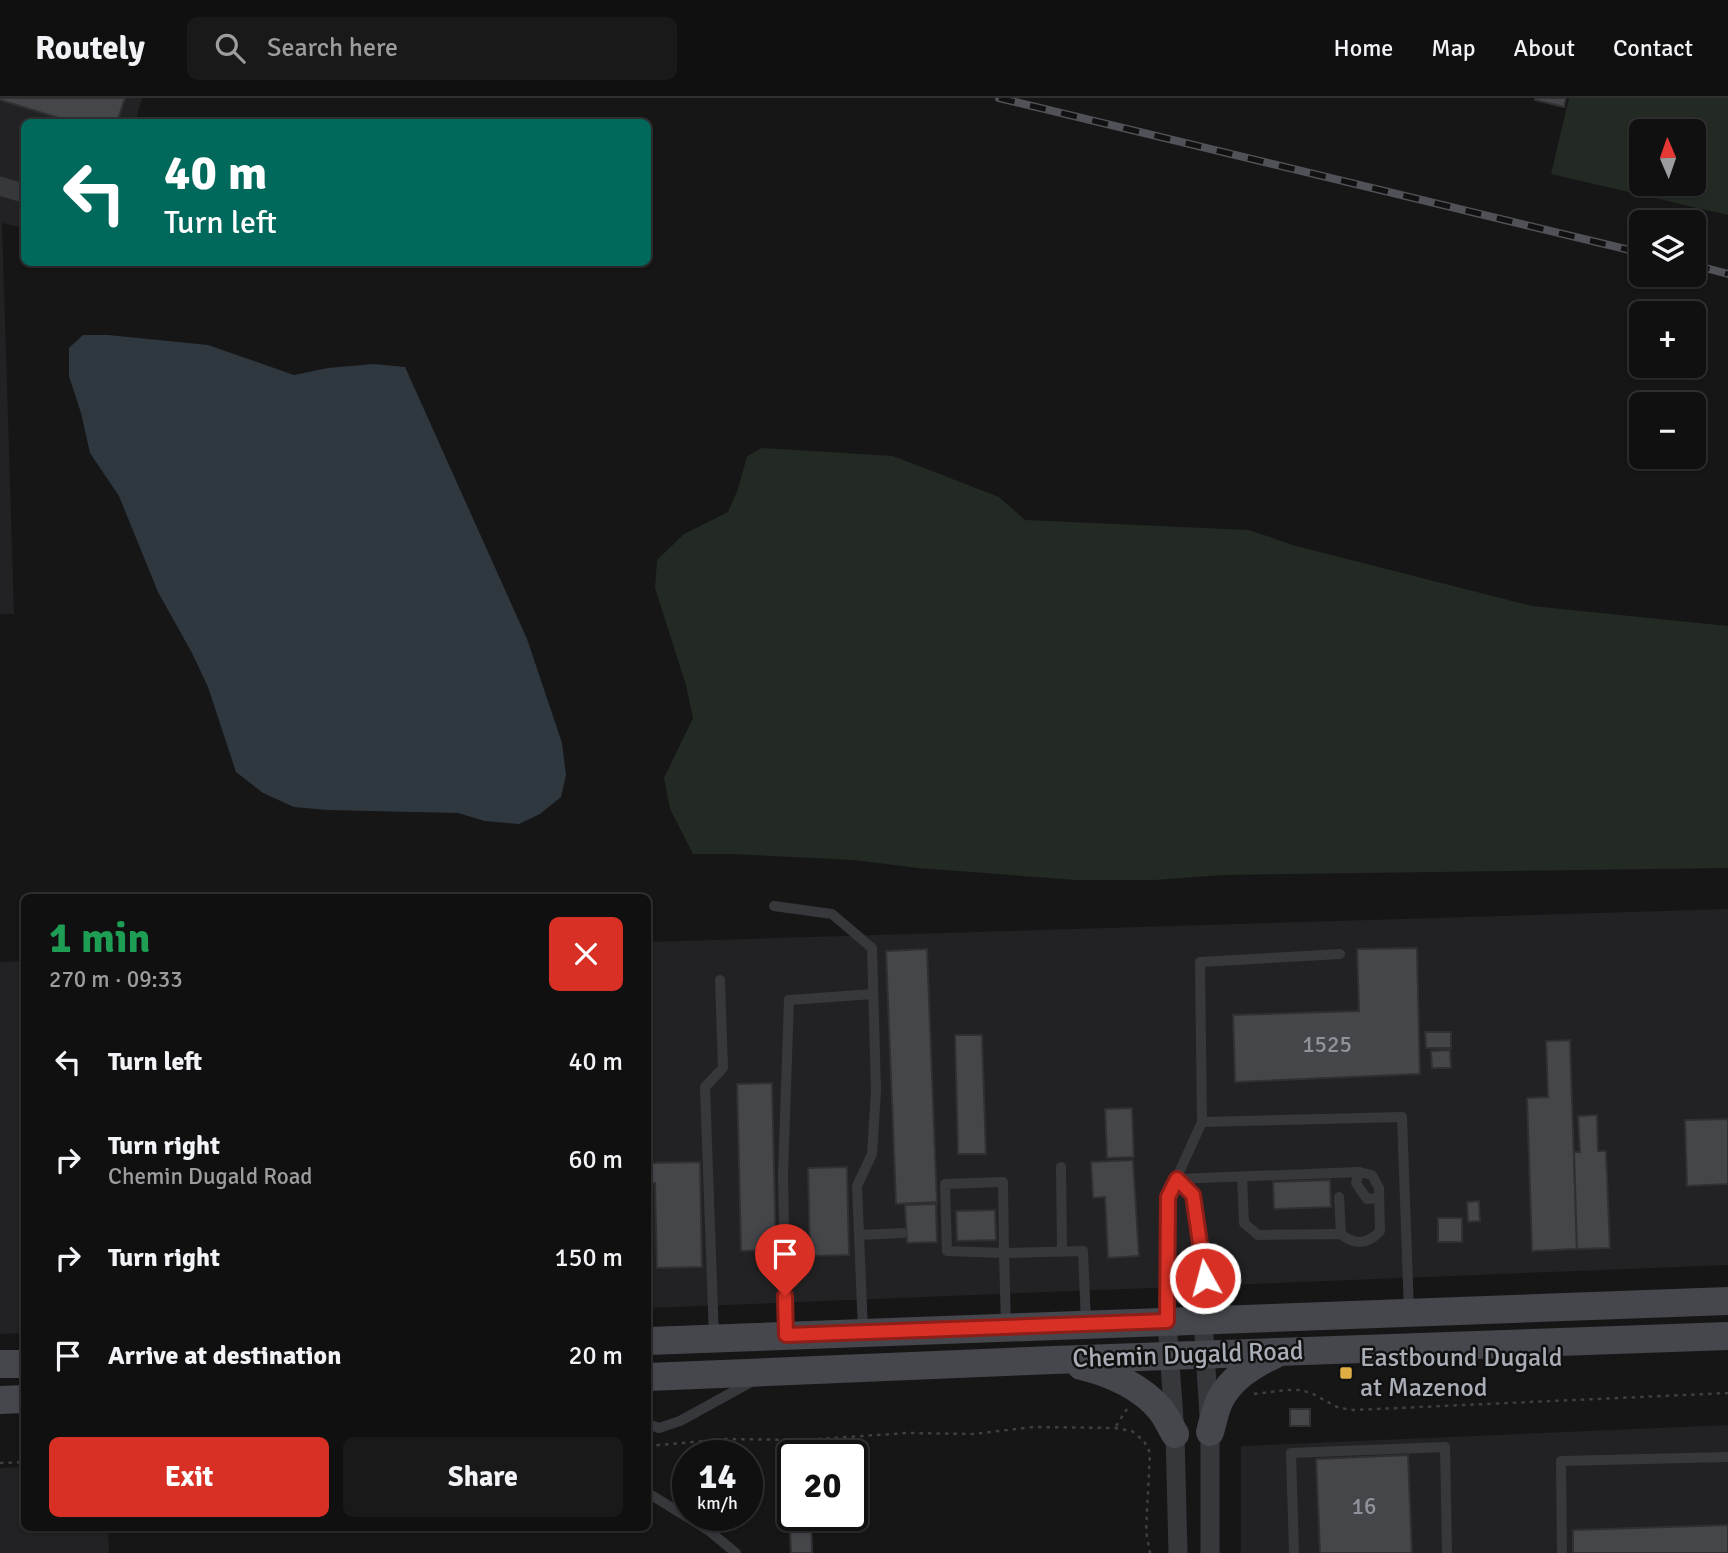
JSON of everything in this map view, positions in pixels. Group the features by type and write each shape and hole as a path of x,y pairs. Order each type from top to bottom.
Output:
{"main road":[{"name":"Chemin Dugald Road","path":"651,1341 1728,1301"},
{"name":"Chemin Dugald Road","path":"651,1377 1728,1336"},
{"path":"1210,1432 1220,1400 1234,1381 1250,1366 1280,1352"},
{"path":"1054,1360 1104,1372 1139,1391 1160,1410 1175,1434"},
{"path":"0,1364 21,1364"},
{"path":"0,1400 21,1399"}],"street":[{"path":"0,186 21,192"},
{"path":"1167,1321 1175,1434 1178,1553"},
{"path":"1203,1321 1210,1432 1210,1553"}],"lane":[{"path":"774,906 832,914 872,948 876,1103 873,1154 857,1186 863,1332"},
{"path":"1167,1321 1168,1197 1202,1122 1200,962 1340,954"},
{"path":"714,1338 705,1087 723,1068 720,980"},
{"path":"786,1335 783,1175 789,1000 873,993"},
{"path":"1202,1122 1402,1117 1409,1314"},
{"path":"1061,1167 1062,1251"},
{"path":"1177,1179 1359,1172 1372,1175 1379,1188 1380,1231 1372,1239 1361,1243 1348,1240 1341,1234 1258,1235 1244,1223 1242,1177"},
{"path":"1359,1172 1356,1183 1367,1199 1378,1198"},
{"path":"1177,1179 1193,1195 1205,1272 1203,1321"},
{"path":"1006,1328 1004,1252 1003,1182 945,1184 947,1251 1004,1252 1083,1251 1086,1325"},
{"path":"1339,1197 1341,1234"},
{"path":"859,1235 903,1233"},
{"path":"651,1425 659,1428 680,1421 770,1371"},
{"path":"1294,1553 1291,1453 1445,1447 1447,1553"},
{"path":"1562,1553 1562,1461 1728,1457"},
{"path":"651,1495 708,1530 736,1553"}],"path":[{"path":"1179,1279 1194,1279"},
{"path":"1249,1392 1261,1394 1301,1390 1339,1408 1354,1410 1728,1393"},
{"path":"1115,1428 1127,1409"},
{"path":"651,1446 726,1438 816,1440 907,1433 973,1434 1034,1427 1115,1428 1132,1432 1144,1441 1150,1453 1146,1531 1150,1553"},
{"path":"0,1463 21,1462"}],"shaded area":[{"path":"0,98 142,98 136,119 21,119 21,227 2,223 14,614 0,614"},
{"path":"1569,98 1728,98 1728,215 1646,196 1706,196 1706,119 1629,119 1629,192 1551,174"},
{"path":"83,335 208,345 294,375 328,368 373,364 405,367 527,639 562,743 566,775 561,797 540,814 519,824 485,821 458,813 327,810 294,807 263,793 236,772 208,687 158,592 119,496 90,453 69,376 69,348"},
{"path":"762,448 893,456 999,497 1025,520 1249,530 1296,546 1532,606 1728,626 1728,868 1223,875 1155,880 1076,880 918,868 854,860 693,854 670,809 664,778 693,718 686,685 655,588 657,560 684,534 728,512 747,456"},
{"path":"1728,909 1728,1265 651,1308 651,942"},
{"path":"21,961 21,1333 0,1334 0,962"},
{"path":"1728,1425 1728,1553 1241,1553 1241,1446"},
{"path":"21,1467 21,1531 108,1531 109,1553 0,1553 0,1468"}],"building":[{"path":"125,98 118,119 62,119 0,100"},
{"path":"1535,98 1566,98 1564,107"},
{"path":"1417,948 1420,1074 1235,1082 1233,1015 1359,1011 1357,949"},
{"path":"927,949 937,1202 896,1204 886,951"},
{"path":"1425,1032 1451,1032 1451,1048 1426,1048"},
{"path":"955,1035 982,1035 986,1154 958,1154"},
{"path":"1570,1040 1577,1249 1532,1251 1527,1098 1548,1097 1546,1041"},
{"path":"1450,1050 1451,1068 1432,1068 1431,1051"},
{"path":"772,1083 776,1250 741,1251 737,1084"},
{"path":"1132,1108 1134,1157 1107,1158 1105,1109"},
{"path":"1597,1115 1598,1151 1606,1151 1610,1248 1577,1249 1574,1152 1580,1152 1578,1116"},
{"path":"1728,1119 1728,1184 1687,1186 1685,1120"},
{"path":"1133,1160 1139,1256 1108,1258 1105,1197 1093,1198 1091,1162"},
{"path":"700,1162 702,1267 657,1268 655,1183 651,1184 651,1163"},
{"path":"847,1167 849,1255 810,1256 808,1168"},
{"path":"1330,1180 1331,1207 1274,1209 1273,1182"},
{"path":"1479,1201 1480,1221 1468,1222 1467,1202"},
{"path":"936,1204 937,1242 907,1243 905,1205"},
{"path":"995,1210 996,1240 957,1241 956,1211"},
{"path":"1438,1218 1462,1218 1462,1242 1438,1242"},
{"path":"1290,1409 1310,1409 1310,1426 1290,1426"},
{"path":"1408,1455 1412,1553 1320,1553 1316,1459"},
{"path":"1728,1525 1728,1553 1573,1553 1573,1530"},
{"path":"790,1531 811,1531 812,1553 791,1553"}],"railway":[{"path":"999,98 1629,250"},
{"path":"1706,268 1728,274"}],"place":[{"name":"Eastbound Dugald at Mazenod","path":"1346,1373"}],"route":[{"path":"785,1296 786,1335 1167,1321 1168,1197 1177,1179 1193,1195 1205,1278"}]}
